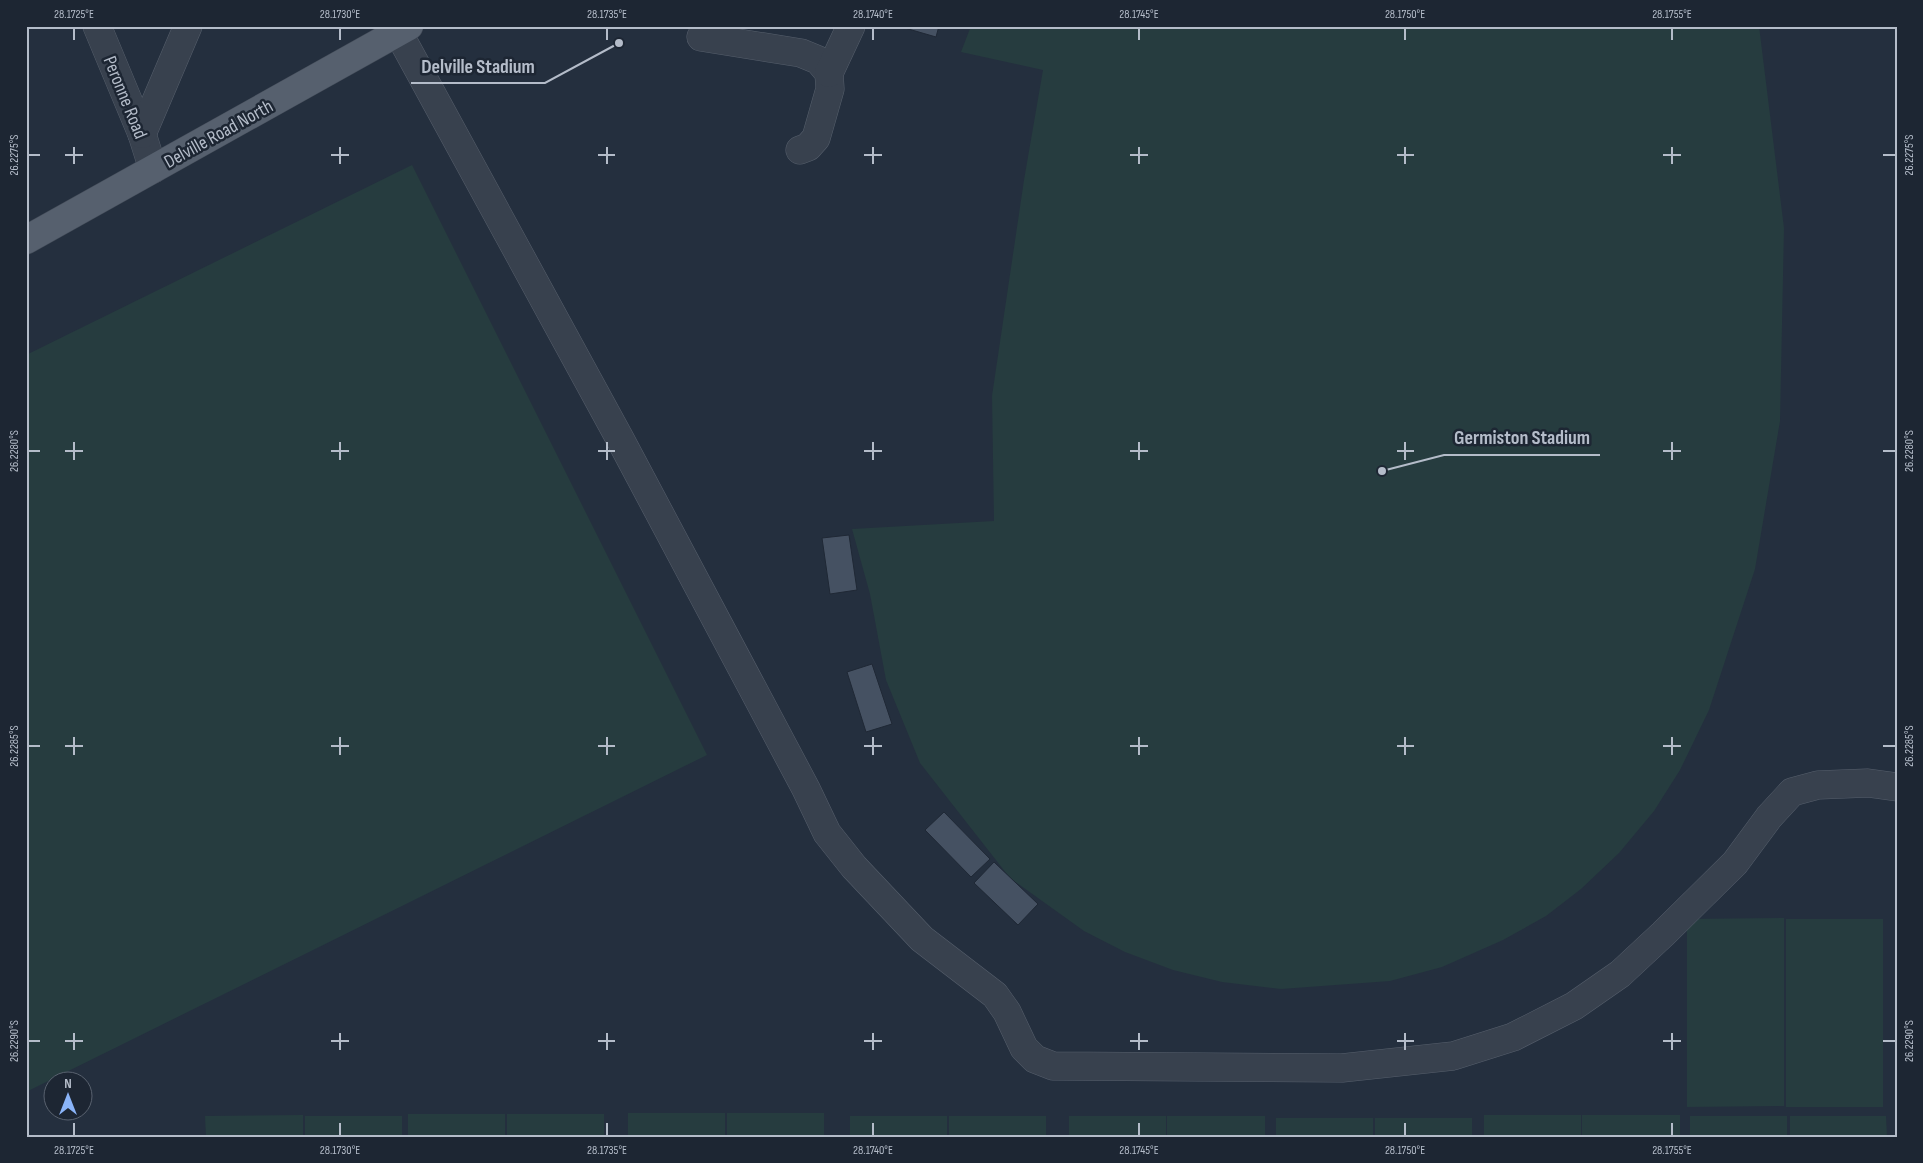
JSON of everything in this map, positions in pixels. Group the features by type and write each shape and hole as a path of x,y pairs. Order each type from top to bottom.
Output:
{"main road":[{"name":"Delville Road North","path":"26,240 403,29"}],"street":[{"name":"Peronne Road","path":"97,26 142,134 153,169"},
{"path":"142,134 188,26"},
{"path":"800,150 808,147 816,138 830,89 829,73 851,26"},
{"path":"403,29 806,789 826,833 922,939 995,995 1007,1012 1024,1048 1035,1059 1053,1066 1342,1068 1453,1056 1512,1037 1574,1006 1620,974 1735,863 1769,817 1792,792 1818,785 1868,783 1897,787"},
{"path":"701,37 802,53 818,60 829,73"}],"green space":[{"path":"971,26 1759,26 1784,228 1780,421 1755,569 1709,710 1680,770 1654,811 1619,853 1581,889 1546,916 1503,940 1442,967 1390,981 1281,989 1222,982 1173,970 1125,952 1084,931 1010,878 920,763 886,680 870,594 852,529 994,521 992,396 1024,180 1043,70 961,52"},
{"path":"412,165 707,755 70,1070 42,1070 42,1084 26,1092 26,355"},
{"path":"1784,918 1784,1106 1687,1107 1687,919"},
{"path":"1786,919 1883,919 1883,1107 1786,1107"},
{"path":"628,1113 725,1113 725,1137 628,1137"},
{"path":"727,1113 824,1113 824,1137 727,1137"},
{"path":"408,1114 505,1114 505,1137 408,1137"},
{"path":"507,1114 604,1114 604,1137 507,1137"},
{"path":"303,1115 303,1137 206,1137 205,1116"},
{"path":"1484,1115 1581,1115 1581,1137 1484,1137"},
{"path":"1582,1115 1680,1115 1680,1137 1582,1137"},
{"path":"305,1116 402,1116 402,1137 305,1137"},
{"path":"850,1116 947,1116 947,1137 850,1137"},
{"path":"949,1116 1046,1116 1046,1137 949,1137"},
{"path":"1069,1116 1166,1116 1166,1137 1069,1137"},
{"path":"1167,1116 1265,1116 1265,1137 1167,1137"},
{"path":"1690,1116 1787,1116 1787,1137 1690,1137"},
{"path":"1790,1116 1886,1116 1887,1137 1790,1137"},
{"path":"1276,1118 1373,1118 1373,1137 1276,1137"},
{"path":"1375,1118 1472,1118 1472,1137 1375,1137"}],"building":[{"path":"898,26 939,26 936,37"},
{"path":"849,535 857,590 830,594 822,538"},
{"path":"872,664 892,724 866,732 847,672"},
{"path":"944,812 990,859 971,877 925,830"},
{"path":"994,862 1038,904 1018,925 974,883"}],"place":[{"name":"Delville Stadium","path":"619,43"},
{"name":"Germiston Stadium","path":"1382,471"}]}
